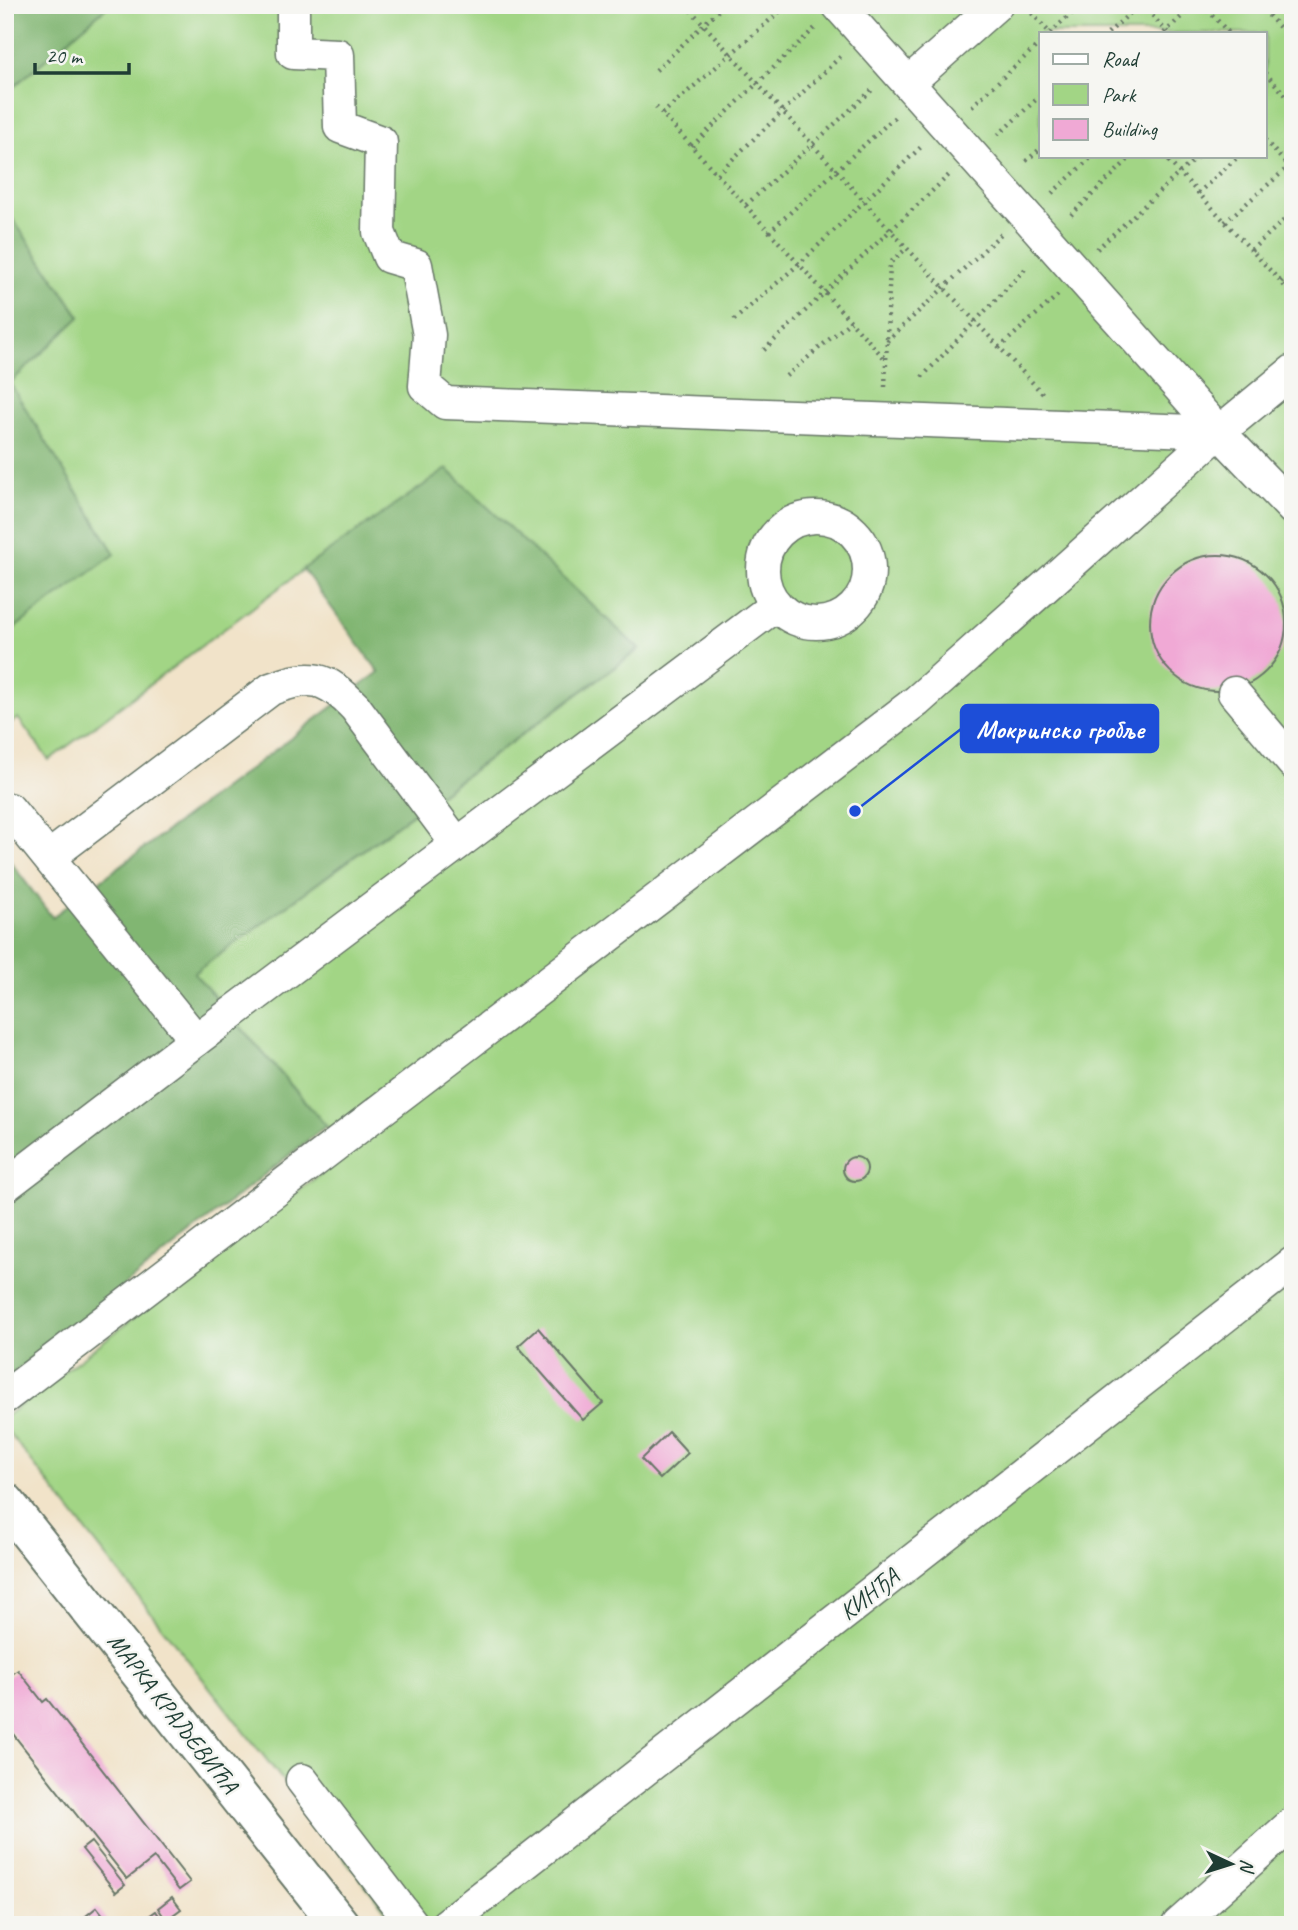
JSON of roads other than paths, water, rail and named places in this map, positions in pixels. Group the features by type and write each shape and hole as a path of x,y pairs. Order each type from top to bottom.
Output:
{"main road":[{"name":"МАРКА КРАЉЕВИЋА","path":"5,1502 340,1925"}],"lane":[{"path":"293,5 293,54 338,55 340,127 381,142 380,232 389,257 416,265 429,335 425,386 445,404 1219,432"},
{"path":"904,97 996,5"},
{"path":"828,16 1293,509"},
{"path":"5,1396 917,701 1219,432 1293,370"},
{"path":"5,1186 195,1040 776,605"},
{"path":"49,858 271,688 293,681 314,679 343,694 355,707 457,844"},
{"path":"1234,693 1293,763"},
{"path":"5,812 9,809 195,1040"},
{"name":"КИНЂА","path":"446,1925 1293,1263"},
{"path":"302,1780 413,1925"},
{"path":"1178,1925 1293,1823"}],"place":[{"name":"Мокринско гробље","path":"855,811"}]}
